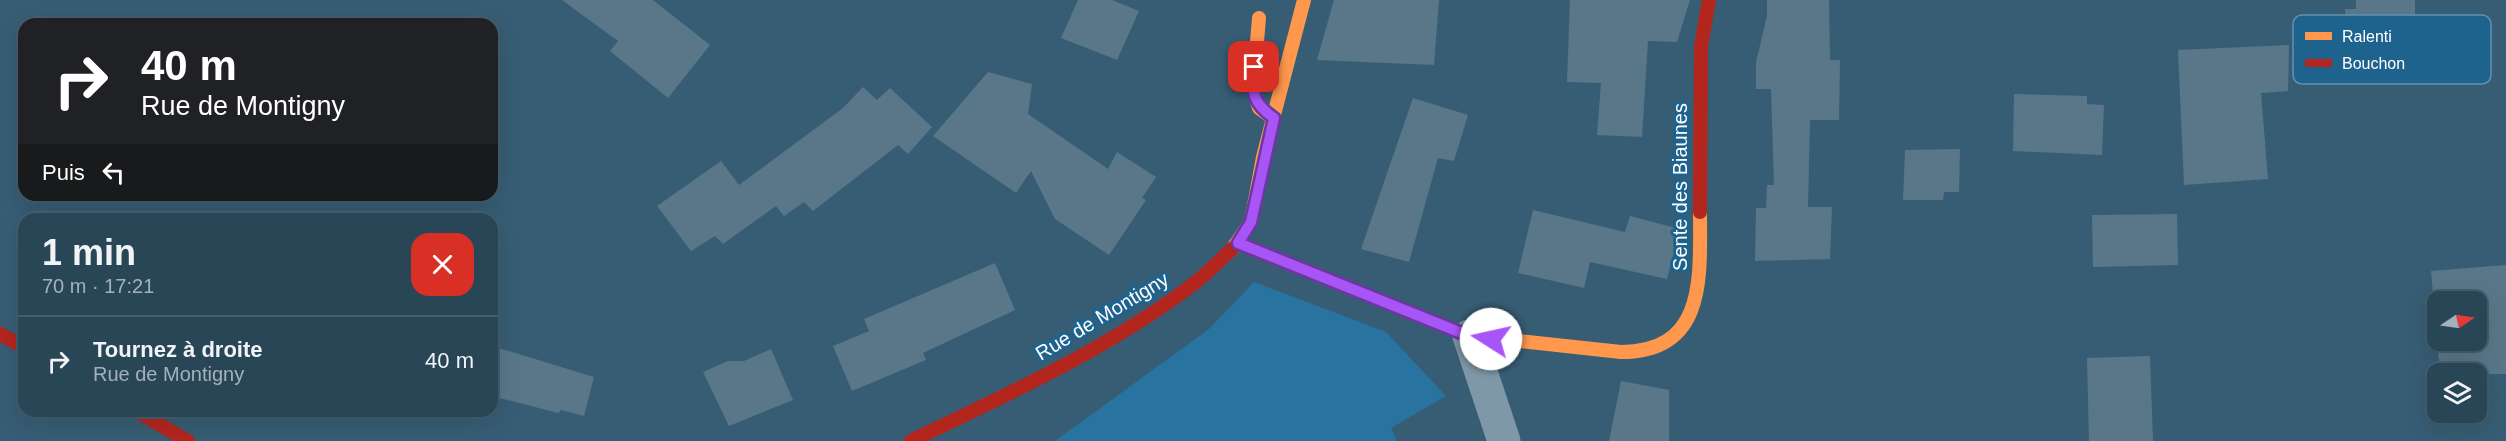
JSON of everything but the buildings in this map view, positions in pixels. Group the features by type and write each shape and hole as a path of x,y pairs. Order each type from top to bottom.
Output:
{"street":[{"name":"Rue de Montigny","path":"911,441 1008,394 1146,318 1194,284 1238,243 1251,222 1304,0"},
{"name":"Sente des Biaunes","path":"1238,243 1469,336 1639,353 1662,349 1676,336 1694,303 1700,276 1701,46 1709,0"},
{"path":"1259,18 1253,88 1259,108 1274,118"},
{"path":"0,334 18,344"},
{"path":"1469,336 1504,441"},
{"path":"146,417 188,441"}],"shaded area":[{"path":"1254,282 1386,332 1446,396 1391,428 1397,441 1055,441 1209,329"}],"traffic: slow":[{"path":"1233,248 1251,222 1263,157 1304,0"},
{"path":"1259,18 1253,89 1259,108 1273,118"},
{"path":"1482,337 1621,352 1649,349 1670,339 1684,325 1693,306 1700,261 1700,212"}],"traffic: jam":[{"path":"1700,212 1701,46 1709,0"},
{"path":"1238,243 1469,336 1482,337"},
{"path":"911,441 1056,370 1127,330 1192,285 1233,248"},
{"path":"0,334 18,344"},
{"path":"146,417 188,441"}],"route":[{"path":"1254,67 1253,88 1259,108 1274,118 1263,157 1251,222 1238,243 1469,336 1491,339"}]}
